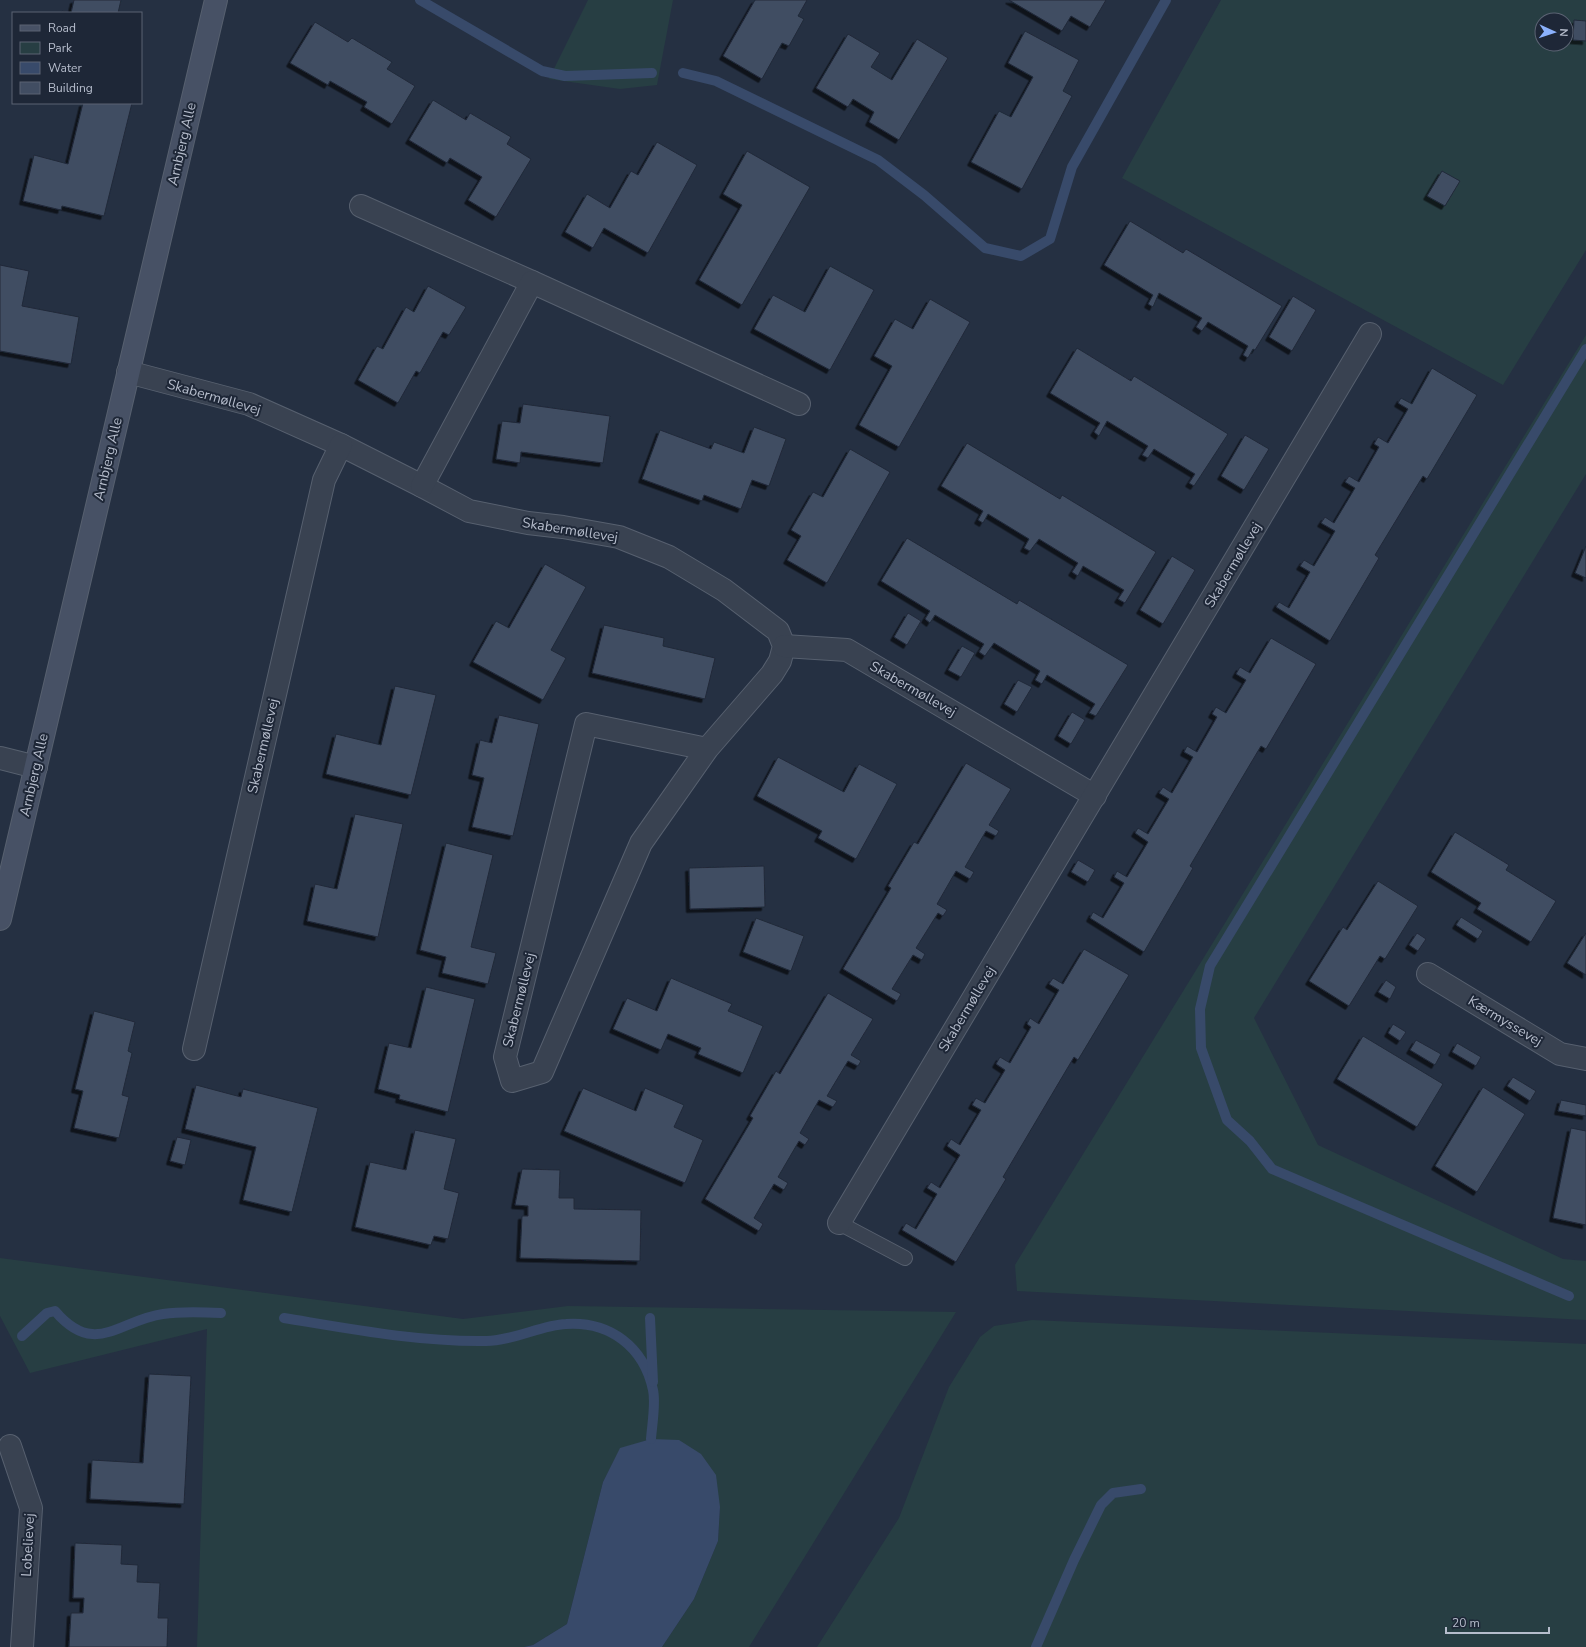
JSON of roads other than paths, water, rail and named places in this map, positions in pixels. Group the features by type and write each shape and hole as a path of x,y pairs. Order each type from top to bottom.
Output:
{"street":[{"name":"Arnbjerg Alle","path":"0,919 216,0"},
{"path":"361,206 799,404"},
{"path":"422,486 532,282"},
{"name":"Skabermøllevej","path":"838,1222 1095,796 1370,334"},
{"name":"Skabermøllevej","path":"128,372 249,404 341,446 469,511 528,523 619,536 669,557 730,594 778,630 784,646 780,661 772,674 707,750 641,843 542,1072 512,1081 505,1057 586,724 707,750"},
{"name":"Skabermøllevej","path":"194,1048 324,480 341,446"},
{"name":"Skabermøllevej","path":"784,646 847,650 1095,796"},
{"path":"0,758 36,767"},
{"name":"Kærmyssevej","path":"1428,974 1560,1054 1586,1059"},
{"name":"Lobelievej","path":"10,1446 31,1508 22,1647"}],"lane":[{"path":"838,1222 905,1258"}],"water":[{"path":"651,1439 679,1440 701,1454 716,1475 720,1507 718,1541 694,1599 662,1647 524,1647 533,1645 567,1624 603,1482 620,1448"}],"waterway":[{"path":"420,0 542,71 565,76 652,73"},
{"path":"683,73 716,81 878,160 924,195 985,248 1021,256 1050,239 1072,167 1166,0"},
{"path":"1569,1296 1272,1169 1250,1141 1227,1120 1201,1048 1200,1009 1210,966 1586,349"},
{"path":"22,1336 47,1313 55,1311 69,1325 83,1332 95,1334 108,1332 163,1314 185,1312 221,1313"},
{"path":"284,1318 385,1334 461,1341 496,1340 517,1336 556,1325 582,1324 597,1327 610,1332 623,1340 633,1349 642,1361 653,1390 654,1414 651,1439"},
{"path":"650,1318 653,1382"},
{"path":"1036,1647 1074,1560 1101,1505 1113,1493 1141,1489"}]}
